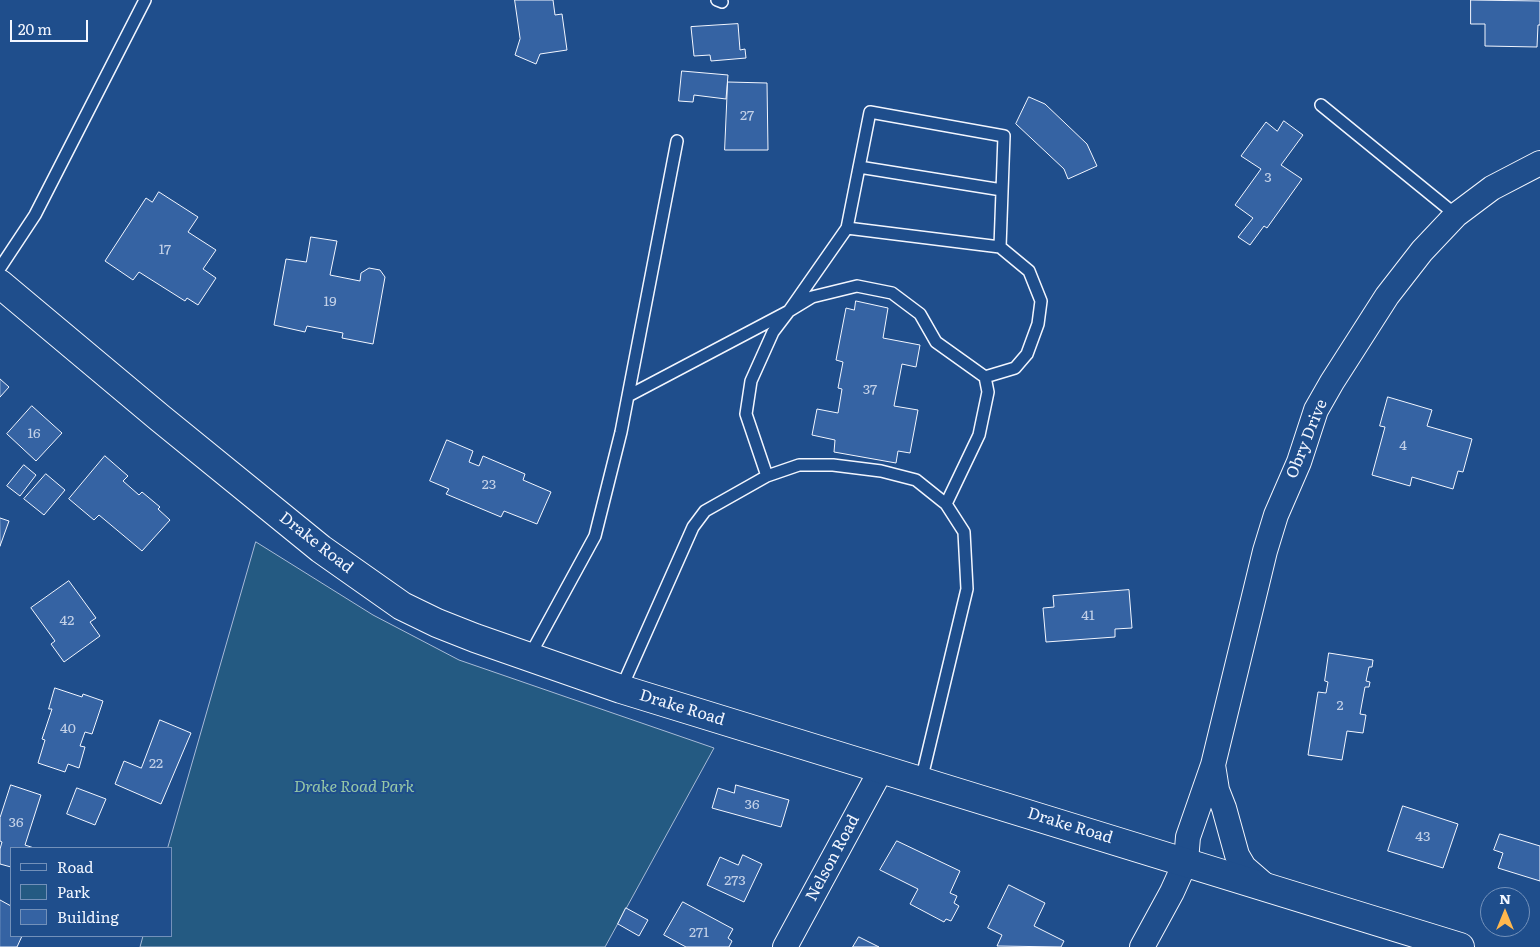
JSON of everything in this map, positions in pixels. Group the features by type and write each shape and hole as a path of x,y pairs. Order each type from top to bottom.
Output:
{"street":[{"name":"Obry Drive","path":"1142,947 1172,892 1186,861 1188,837 1213,765 1256,588 1276,515 1300,462 1316,410 1386,296 1422,251 1456,215 1492,188 1540,163"},
{"name":"Drake Road","path":"0,284 321,549 402,606 437,623 621,689 920,782 1186,861 1460,947"},
{"name":"Obry Drive","path":"1213,765 1217,790 1237,855 1244,867 1267,887"},
{"name":"Nelson Road","path":"786,947 882,770"}],"lane":[{"path":"0,268 35,215 145,0"},
{"path":"1321,105 1456,215"},
{"path":"767,476 746,414 751,381 773,332 847,228 870,112 1004,136 1000,247"},
{"path":"529,657 595,536 621,432 677,140"},
{"path":"859,167 1002,190"},
{"path":"847,228 1000,247 1029,271 1041,301 1038,324 1027,354 1015,368 985,377"},
{"path":"628,396 812,297 857,286 892,293 920,314 936,342 985,377 988,392 979,435 946,504"},
{"path":"621,689 693,526 705,512 767,476 799,465 833,465 881,471 916,480 946,504 964,532 967,588 920,782"}],"green space":[{"name":"Drake Road Park","path":"256,542 373,615 459,660 714,748 605,947 140,947 143,937 172,937 172,847 168,847"}],"building":[{"path":"515,0 553,0 555,15 562,14 567,50 540,54 536,64 515,55 520,39"},
{"path":"1471,0 1540,1 1540,25 1538,25 1537,47 1485,46 1485,24 1471,24"},
{"path":"738,24 740,50 745,49 746,58 711,61 710,55 694,56 691,27"},
{"path":"682,71 728,75 726,99 694,95 693,102 679,101"},
{"path":"728,82 767,83 768,150 725,150"},
{"path":"1029,97 1045,104 1087,144 1097,166 1068,179 1064,169 1016,124"},
{"path":"1284,121 1303,135 1281,165 1302,179 1267,228 1264,226 1250,245 1238,237 1253,218 1235,205 1261,169 1241,156 1266,122 1277,131"},
{"path":"159,192 198,217 188,232 216,250 203,269 216,278 198,305 187,298 185,301 139,272 133,280 105,261 146,198 152,202"},
{"path":"311,237 337,241 330,275 360,281 361,273 369,268 380,270 385,277 373,344 342,338 343,333 307,326 305,332 274,325 286,259 306,262"},
{"path":"856,301 888,308 883,338 920,345 916,367 902,364 894,406 918,410 910,453 898,451 896,463 834,452 835,440 812,435 817,409 838,413 842,389 838,388 843,362 836,360 846,308 854,310"},
{"path":"0,379 9,387 0,397"},
{"path":"1388,397 1432,410 1427,426 1472,439 1463,472 1458,471 1453,489 1412,477 1410,486 1372,475 1385,427 1380,426"},
{"path":"32,406 62,433 36,461 7,434"},
{"path":"447,440 473,451 469,462 479,466 483,456 525,474 523,480 551,492 537,524 504,511 501,517 446,494 449,489 430,481"},
{"path":"105,456 128,476 123,481 139,495 142,492 160,507 158,509 170,520 142,551 99,515 94,520 69,499"},
{"path":"24,465 36,475 20,496 7,486"},
{"path":"46,474 65,490 44,515 24,499"},
{"path":"0,518 9,521 0,546"},
{"path":"69,581 96,618 90,622 100,636 64,662 51,644 55,641 31,608"},
{"path":"1129,590 1132,628 1115,629 1115,637 1046,642 1043,608 1054,607 1053,596"},
{"path":"1329,653 1373,660 1372,667 1369,667 1366,681 1370,682 1369,687 1365,687 1360,714 1366,715 1363,733 1347,731 1342,760 1308,755 1318,692 1326,693 1328,682 1325,681"},
{"path":"55,688 82,697 83,694 103,701 92,734 85,732 80,746 85,747 79,768 68,764 65,772 38,763 45,740 42,739 52,709 49,709"},
{"path":"160,720 191,733 161,804 115,784 124,761 141,768"},
{"path":"11,785 41,795 25,845 31,847 10,847 10,867 0,864 2,842 0,841 0,818"},
{"path":"736,785 789,800 781,827 712,808 718,788 734,793"},
{"path":"77,788 106,799 95,825 67,814"},
{"path":"1403,806 1458,824 1443,868 1388,851"},
{"path":"1500,834 1540,846 1540,881 1498,868 1503,853 1494,850"},
{"path":"897,841 960,871 950,893 957,896 954,903 959,906 951,921 946,919 944,922 910,904 918,889 880,870"},
{"path":"743,855 762,864 744,902 707,885 720,857 738,865"},
{"path":"1009,885 1045,903 1034,926 1064,941 1061,947 997,946 1002,935 988,928"},
{"path":"0,900 10,905 10,937 22,937 17,947 0,947"},
{"path":"683,902 733,929 728,938 732,941 729,947 686,947 664,935"},
{"path":"626,908 648,920 639,936 618,924"},
{"path":"859,937 879,947 853,947"}]}
